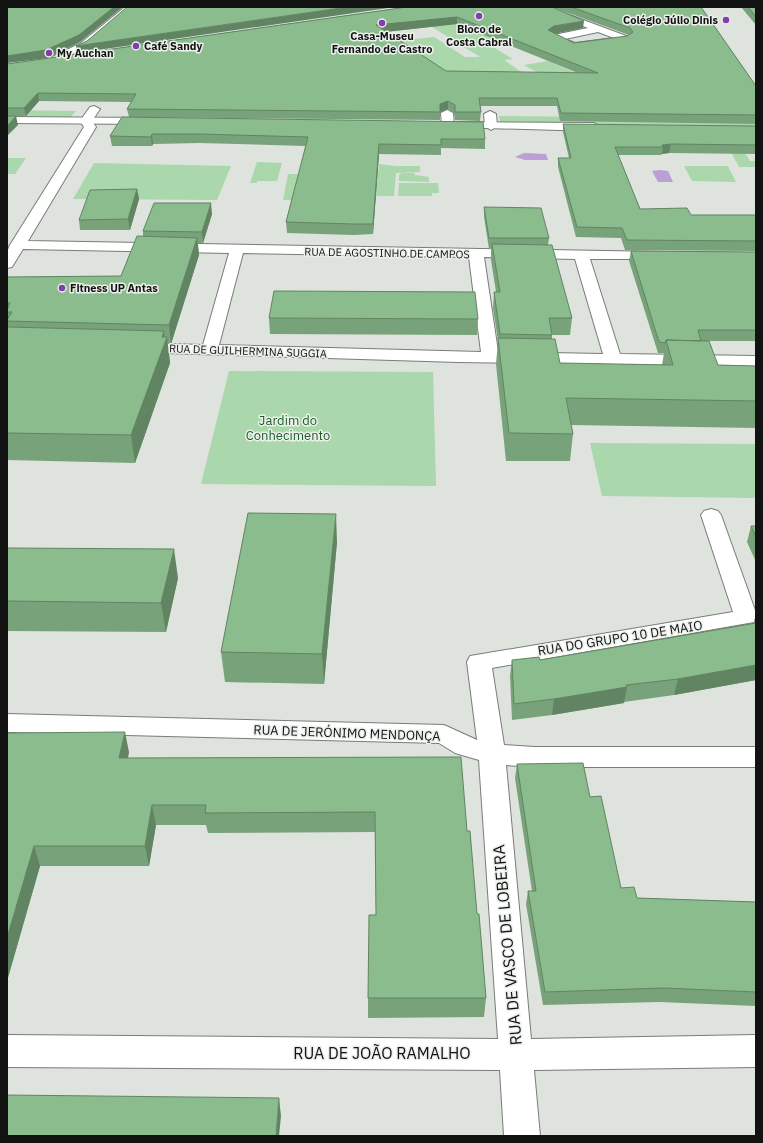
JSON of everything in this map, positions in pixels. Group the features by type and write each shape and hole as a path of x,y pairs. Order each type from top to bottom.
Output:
{"street":[{"path":"47,62 84,45 130,7"},
{"path":"540,7 626,39 574,46 554,38 556,36 599,29"},
{"path":"35,64 86,56 83,52 84,45"},
{"path":"78,109 149,110"},
{"path":"86,120 94,109"},
{"path":"462,113 444,119 491,126 608,127"},
{"path":"476,114 505,114"},
{"path":"490,114 491,126"},
{"path":"7,120 165,122"},
{"path":"7,264 90,127 86,120"},
{"name":"RUA DE AGOSTINHO DE CAMPOS","path":"18,245 476,254 676,256"},
{"path":"210,349 237,250"},
{"path":"476,254 490,357"},
{"path":"581,255 613,359"},
{"name":"RUA DE GUILHERMINA SUGGIA","path":"124,348 490,357 756,361"},
{"name":"RUA DO GRUPO 10 DE MAIO","path":"492,754 479,662 746,617 711,515"},
{"name":"RUA DE JERÓNIMO MENDONÇA","path":"7,723 444,734 464,746 492,754 534,757 756,757"},
{"name":"RUA DE VASCO DE LOBEIRA","path":"492,754 522,1136"},
{"name":"RUA DE JOÃO RAMALHO","path":"7,1051 465,1053 516,1055 756,1051"}],"green space":[{"path":"450,23 579,26 483,41 513,59 504,60 527,76 444,79 390,42 434,37 465,57 480,57 429,25"},
{"path":"548,61 588,78 547,78 524,65"},
{"path":"7,110 76,111 71,117 7,116"},
{"path":"499,116 756,119 756,126 500,123"},
{"path":"730,150 744,151 750,161 756,161 756,167 739,167"},
{"path":"7,158 26,158 15,174 7,174"},
{"path":"257,162 282,163 277,181 257,181 257,183 250,183"},
{"path":"94,163 231,166 217,200 73,199"},
{"path":"379,164 420,166 420,172 396,173 394,196 376,196"},
{"path":"684,166 728,166 736,182 692,181"},
{"path":"402,173 415,173 414,175 429,177 429,182 399,181 399,175"},
{"path":"288,174 329,174 325,201 283,200"},
{"path":"399,183 438,183 439,193 432,193 432,196 398,196"},
{"name":"Jardim do Conhecimento","path":"229,371 433,372 436,486 201,484"},
{"path":"590,443 756,444 756,498 602,496"}],"shaded area":[{"path":"524,153 546,154 548,160 525,160 515,157"},
{"path":"652,171 668,171 673,182 658,182"}],"building":[{"path":"7,7 114,7 79,35 46,50 7,56"},
{"path":"127,7 348,7 76,46 87,41"},
{"path":"407,7 552,7 584,21 554,26 548,30 574,43 627,36 633,32 630,28 571,7 701,7 756,86 756,115 561,113 557,98 479,98 481,112 455,112 455,105 448,101 440,104 440,112 127,109 136,94 38,93 24,108 7,108 7,64","holes":["457,17 598,73 446,71 376,25"]},
{"path":"748,7 756,7 756,17"},
{"path":"7,116 16,116 7,126"},
{"path":"122,117 483,122 485,139 441,139 441,145 379,144 373,224 286,222 308,137 199,134 152,134 151,137 110,136"},
{"path":"563,124 756,126 756,145 671,144 662,145 663,147 615,147 640,209 687,208 691,215 756,215 756,241 627,240 622,228 577,227 558,158 571,158"},
{"path":"137,189 128,219 79,220 90,190"},
{"path":"154,203 211,203 202,232 143,231"},
{"path":"484,207 541,208 549,238 489,238"},
{"path":"137,236 197,238 169,325 7,321 12,312 7,312 10,303 7,303 7,277 121,276"},
{"path":"492,244 552,245 572,318 549,318 552,335 500,334 494,292 500,292"},
{"path":"631,251 756,252 756,330 698,330 701,341 666,340 665,343 659,342"},
{"path":"274,291 475,292 478,319 269,318"},
{"path":"7,327 164,331 162,337 167,337 131,435 7,433"},
{"path":"498,338 555,339 560,363 673,365 666,340 709,341 718,365 756,366 756,401 566,398 573,434 509,433"},
{"path":"248,513 336,514 322,654 221,652"},
{"path":"751,526 756,526 756,537"},
{"path":"7,548 174,549 161,603 7,601"},
{"path":"756,623 756,665 678,679 626,685 627,687 554,699 514,704 512,660 539,657 540,660"},
{"path":"125,732 119,758 461,757 467,831 470,831 477,914 479,914 486,998 368,998 369,915 376,915 375,812 205,813 206,805 152,805 145,846 34,846 7,938 7,733"},
{"path":"583,763 590,797 601,796 621,888 634,887 637,898 756,902 756,992 663,988 545,992 528,891 536,891 517,764"},
{"path":"7,1095 279,1098 276,1136 7,1136"}],"place":[{"name":"Bloco de Costa Cabral","path":"479,16"},
{"name":"Colégio Júlio Dinis","path":"726,20"},
{"name":"Casa-Museu Fernando de Castro","path":"382,23"},
{"name":"Café Sandy","path":"136,46"},
{"name":"My Auchan","path":"49,53"},
{"name":"Fitness UP Antas","path":"62,288"}]}
